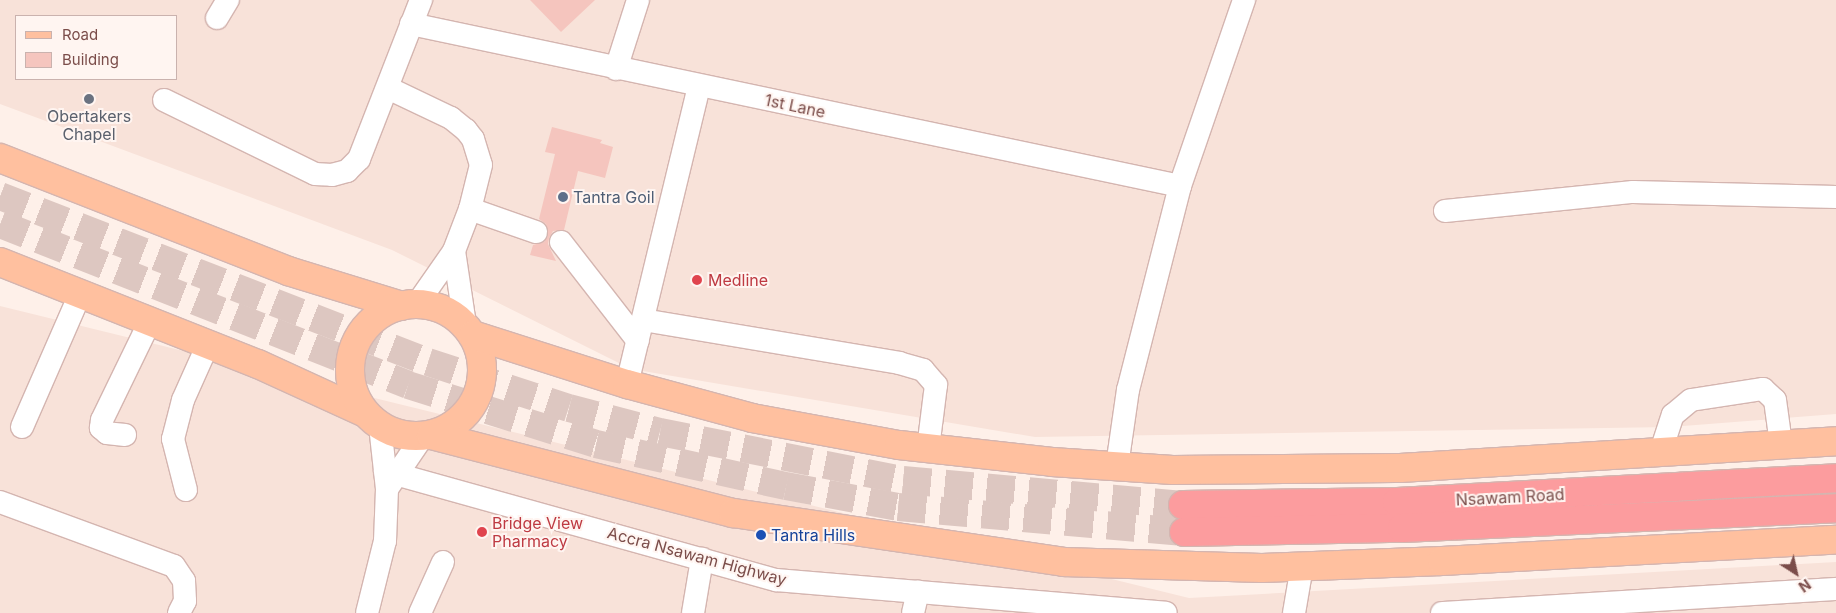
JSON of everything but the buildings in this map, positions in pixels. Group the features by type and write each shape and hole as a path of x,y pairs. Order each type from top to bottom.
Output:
{"highway":[{"name":"Nsawam Road","path":"1183,505 1416,501 1836,478"},
{"name":"Nsawam Road","path":"1184,532 1429,527 1836,508"}],"main road":[{"path":"0,158 288,271 409,305 435,307 469,330 627,384 752,418 928,448 1117,466 1220,470 1400,468 1836,441"},
{"path":"0,262 208,344 408,436 427,436 733,513 849,532 1063,562 1302,566 1836,540"},
{"path":"373,420 351,381 351,359 358,339 372,321 409,305"},
{"path":"427,436 464,417 478,395 483,369 469,330"}],"street":[{"path":"164,100 315,174 332,175 347,171 359,159 421,0"},
{"path":"616,69 638,0"},
{"path":"1117,466 1128,390 1180,186 1244,0"},
{"name":"1st Lane","path":"411,24 616,69 1180,186"},
{"path":"627,384 699,86"},
{"path":"388,88 451,118 473,139 481,165 470,209 454,251 409,305"},
{"path":"1445,211 1633,192 1836,197"},
{"path":"470,209 536,232"},
{"path":"561,242 638,341"},
{"path":"454,251 469,330"},
{"path":"22,427 80,294"},
{"path":"643,320 899,363 923,370 936,385 928,448"},
{"path":"125,434 107,433 101,428 102,420 150,321"},
{"path":"186,490 172,439 183,400 208,344"},
{"path":"1661,452 1673,415 1691,400 1763,389 1775,400 1781,444"},
{"path":"367,613 385,541 390,479 373,420"},
{"path":"390,479 427,436"},
{"name":"Accra Nsawam Highway","path":"390,479 702,559 776,580 916,602 1166,613"},
{"path":"1,504 174,566 184,581 184,602 179,613"},
{"path":"692,613 702,559"},
{"path":"420,613 443,562"},
{"path":"1294,613 1302,566"},
{"path":"1442,613 1836,589"}],"shaded area":[{"path":"0,0 1836,0 1836,414 1670,427 1035,437 631,369 392,250 0,104"},
{"path":"0,306 1189,598 1836,562 1836,613 0,613"}],"tunnel":[{"path":"0,196 428,362 569,408 660,432 903,480 1183,505"},
{"path":"0,224 408,385 596,444 786,486 898,507 1184,532"}],"place":[{"name":"Obertakers Chapel","path":"89,99"},
{"name":"Tantra Goil","path":"563,197"},
{"name":"Medline","path":"697,280"},
{"name":"Bridge View Pharmacy","path":"482,532"},
{"name":"Tantra Hills","path":"761,535"}]}
